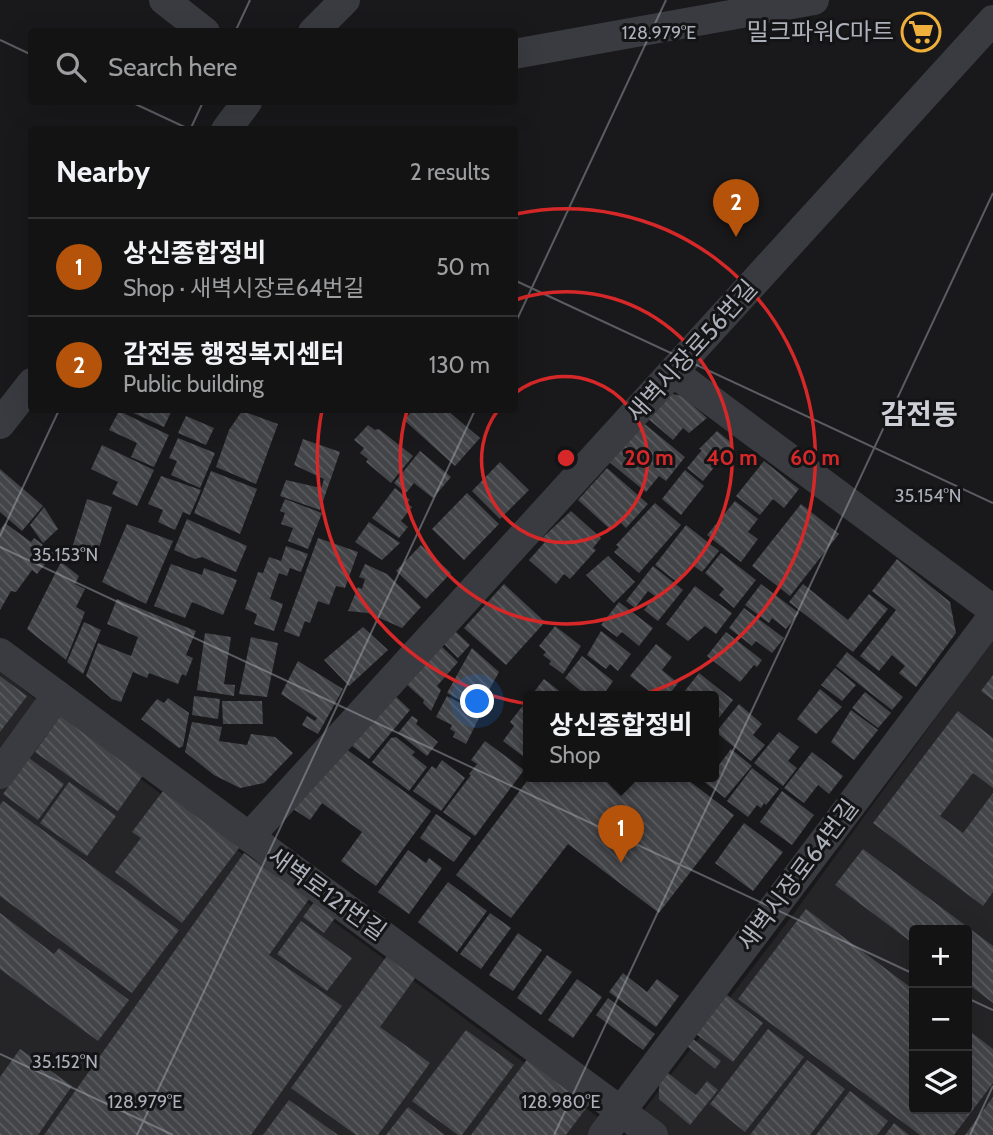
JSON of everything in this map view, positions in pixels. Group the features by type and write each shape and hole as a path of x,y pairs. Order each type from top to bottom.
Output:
{"street":[{"path":"164,0 200,28"},
{"path":"317,28 345,0"},
{"path":"518,53 814,0"},
{"name":"새벽시장로56번길","path":"249,837 993,20"},
{"path":"229,126 245,105"},
{"path":"673,372 993,613"},
{"path":"0,424 28,388"},
{"name":"새벽시장로64번길","path":"603,1135 993,613"},
{"name":"새벽로121번길","path":"0,653 653,1135"},
{"path":"0,774 57,695"}],"shaded area":[{"path":"993,639 993,1135 625,1135 792,916"},
{"path":"0,671 65,723 622,1135 0,1135"}],"building":[{"path":"668,393 682,396 707,418 689,433 683,428 673,440 646,417"},
{"path":"118,413 123,413 169,435 154,467 131,457 137,443 109,430"},
{"path":"134,413 171,413 164,427"},
{"path":"241,413 278,424 256,484 216,467 229,430"},
{"path":"410,413 451,413 480,438 455,466 404,420"},
{"path":"186,416 214,428 206,445 178,433"},
{"path":"641,421 685,457 666,481 659,476 646,492 608,461"},
{"path":"368,425 375,430 379,429 413,456 391,483 366,462 368,459 360,453 364,448 354,440"},
{"path":"717,431 733,444 703,481 687,468 702,450 699,449"},
{"path":"178,438 215,453 200,488 171,475 177,461 169,458"},
{"path":"303,439 340,452 320,510 280,496 286,480 321,488 324,479 294,465"},
{"path":"102,445 154,470 137,506 112,494 118,482 91,469"},
{"path":"420,451 451,477 433,498 414,483 406,493 394,483"},
{"path":"764,461 799,489 784,508 773,499 760,515 736,496"},
{"path":"500,462 529,490 500,519 472,491"},
{"path":"607,468 648,504 626,528 619,521 611,530 578,500"},
{"path":"0,469 43,506 22,531 0,512"},
{"path":"685,470 704,486 681,515 662,499"},
{"path":"211,471 257,489 240,534 194,513"},
{"path":"161,476 201,490 190,515 183,512 175,530 158,522 163,510 148,504"},
{"path":"395,488 410,500 406,503 412,507 401,521 408,527 399,538 372,518"},
{"path":"467,493 499,524 464,560 432,529"},
{"path":"87,499 112,507 95,560 72,548"},
{"path":"285,499 322,513 308,549 288,541 293,528 281,524 285,513 280,511"},
{"path":"735,501 758,519 748,532 758,539 741,562 707,535"},
{"path":"655,503 681,525 639,573 614,552 619,547 616,545"},
{"path":"801,504 839,534 790,596 752,566"},
{"path":"44,507 58,529 43,543 30,525"},
{"path":"571,511 601,538 593,548 596,550 570,579 564,574 556,584 529,560 545,542 541,539"},
{"path":"187,519 247,546 236,572 202,557 195,559 174,550"},
{"path":"369,522 400,543 382,560 355,542"},
{"path":"5,523 31,542 34,538 54,553 37,574 32,570 16,592 11,591 0,610 0,530"},
{"path":"127,524 173,541 146,604 102,582"},
{"path":"686,525 719,551 702,572 691,564 677,582 655,565"},
{"path":"318,538 358,552 345,588 336,586 329,605 318,601 310,623 305,621 299,637 284,631"},
{"path":"421,545 451,573 426,599 396,571"},
{"path":"286,546 308,554 301,572 290,568 287,576 279,573 270,599 283,604 274,631 254,624 257,614 245,609 258,572 263,573 269,557 281,561"},
{"path":"721,553 756,580 734,608 719,595 724,589 705,573"},
{"path":"608,556 635,582 614,603 586,575"},
{"path":"897,559 950,602 956,633 916,687 899,673 905,666 892,655 879,671 860,656 896,610 872,591"},
{"path":"61,562 79,576 75,584 85,589 76,607 85,612 66,660 27,629"},
{"path":"171,564 202,575 204,568 237,580 223,615 192,602 185,618 154,606"},
{"path":"365,564 387,574 421,607 402,628 368,613 348,611 358,587 362,589 365,579 359,577"},
{"path":"653,566 683,590 658,621 644,610 655,596 648,591 635,608 626,601"},
{"path":"504,584 545,622 506,665 464,628"},
{"path":"761,584 799,613 786,629 772,618 769,623 745,605"},
{"path":"803,584 848,620 869,594 888,609 853,652 789,602"},
{"path":"695,586 732,613 716,634 705,626 688,641 666,624"},
{"path":"117,599 196,631 186,655 193,658 186,676 182,674 178,684 149,673 147,678 133,672 121,702 112,699 86,676 98,643 131,656 138,637 107,624"},
{"path":"619,602 653,628 639,646 622,632 617,637 601,625"},
{"path":"744,608 784,638 772,653 756,641 752,646 729,628"},
{"path":"84,622 101,630 83,674 67,662"},
{"path":"555,626 581,646 563,674 549,664 551,661 543,655 546,652 539,646"},
{"path":"363,627 388,650 349,686 324,660"},
{"path":"455,631 470,645 458,658 443,643"},
{"path":"601,631 631,654 618,671 610,664 606,669 587,655"},
{"path":"726,632 762,660 757,667 754,665 740,682 707,656"},
{"path":"205,633 231,637 224,684 235,685 234,696 197,690"},
{"path":"251,637 278,643 267,697 239,694"},
{"path":"656,644 672,657 662,670 678,683 672,691 649,691 630,676"},
{"path":"440,645 458,662 437,686 441,690 431,711 423,703 424,700 405,683"},
{"path":"472,648 499,672 489,690 483,686 473,707 447,693"},
{"path":"847,652 903,697 892,710 836,666"},
{"path":"582,656 613,681 606,691 581,691 565,678"},
{"path":"298,661 343,689 318,734 302,725 307,716 315,721 317,718 281,694"},
{"path":"835,668 856,685 842,701 821,685"},
{"path":"699,673 733,700 719,718 719,691 685,691"},
{"path":"993,675 993,700 981,691"},
{"path":"0,676 27,696 0,732"},
{"path":"544,679 559,691 535,691"},
{"path":"820,689 842,707 816,734 797,719"},
{"path":"390,691 410,710 369,759 347,742"},
{"path":"865,692 891,713 878,728 852,708"},
{"path":"194,696 220,699 218,719 192,715"},
{"path":"447,696 481,714 466,744 453,737 455,732 450,729 452,725 436,717"},
{"path":"168,698 189,713 183,746 179,748 141,719 157,699 164,703"},
{"path":"222,701 262,701 263,724 223,724"},
{"path":"739,704 762,724 753,735 765,745 751,761 719,734 719,728"},
{"path":"523,705 523,756 503,741 514,726 510,722"},
{"path":"851,710 878,730 854,760 831,742"},
{"path":"958,711 993,738 993,788 973,773 940,816 963,833 993,793 993,892 983,906 873,823"},
{"path":"61,715 144,774 118,811 35,752"},
{"path":"412,716 418,720 416,724 438,742 427,756 398,733"},
{"path":"192,722 222,727 219,741 247,745 251,734 275,737 293,753 264,783 240,788 214,775 185,752"},
{"path":"779,732 799,747 788,761 797,768 783,786 754,763"},
{"path":"396,737 415,752 412,755 427,767 409,791 372,762 391,738"},
{"path":"485,741 523,769 475,836 443,812 477,764 471,760"},
{"path":"342,746 431,811 376,886 341,861 362,832 322,803 310,820 290,807"},
{"path":"731,749 752,766 725,798 704,782 719,782 719,765"},
{"path":"812,752 843,776 829,794 818,785 804,803 784,788"},
{"path":"29,758 64,784 38,820 3,794"},
{"path":"442,760 465,778 441,811 413,791 432,766 436,769"},
{"path":"752,768 779,789 766,805 764,803 761,808 757,805 748,817 727,801"},
{"path":"69,782 116,816 87,856 40,823"},
{"path":"526,782 691,782 734,815 659,913 568,844 511,918 456,875"},
{"path":"166,787 242,844 182,923 115,872 141,838 132,832"},
{"path":"782,791 814,815 792,845 760,822"},
{"path":"3,801 179,930 132,993 0,896 0,805"},
{"path":"436,814 471,838 454,862 420,838"},
{"path":"744,823 783,852 753,891 715,863"},
{"path":"863,849 965,925 909,925 909,940 835,885"},
{"path":"408,850 426,863 429,858 442,868 409,914 378,892"},
{"path":"244,853 309,899 269,955 342,1006 251,1135 44,1135"},
{"path":"448,882 487,911 457,952 418,922"},
{"path":"314,902 335,918 324,933 303,917"},
{"path":"806,909 909,986 909,1114 970,1114 954,1135 920,1135 738,999"},
{"path":"0,913 54,954 59,948 129,1000 98,1041 0,969"},
{"path":"490,913 511,928 481,969 460,954"},
{"path":"301,921 352,958 327,991 277,954"},
{"path":"972,930 993,946 993,1003 972,987"},
{"path":"518,933 542,950 513,991 489,975"},
{"path":"389,953 418,974 380,1027 430,1063 378,1135 356,1135 291,1088"},
{"path":"547,955 572,972 541,1015 517,998"},
{"path":"623,973 647,992 657,979 679,996 656,1027 609,992"},
{"path":"577,979 602,997 573,1038 548,1020"},
{"path":"727,995 763,1023 733,1062 696,1034"},
{"path":"608,998 655,1034 643,1050 596,1015"},
{"path":"768,1029 804,1057 745,1132 710,1104"},
{"path":"466,1030 514,1065 462,1135 458,1135 412,1101"},
{"path":"972,1033 993,1049 993,1083 972,1111"},
{"path":"693,1039 721,1061 715,1069 687,1046"},
{"path":"20,1049 72,1086 38,1135 0,1135 0,1077"},
{"path":"528,1058 590,1103 566,1135 471,1135"},
{"path":"807,1060 845,1089 810,1135 750,1135"},
{"path":"668,1073 696,1095 707,1081 718,1090 690,1125 659,1099 659,1083"},
{"path":"850,1091 888,1121 877,1135 816,1135"},
{"path":"993,1097 993,1135 965,1135"},
{"path":"289,1100 338,1135 263,1135"},
{"path":"408,1107 445,1135 386,1135"},
{"path":"894,1123 909,1135 885,1135"}],"place":[{"name":"밀크파워C마트","path":"921,32"},
{"name":"감전동 행정복지센터","path":"736,237"},
{"name":"상신종합정비","path":"621,863"}],"district":[{"name":"감전동","path":"919,414"}]}
